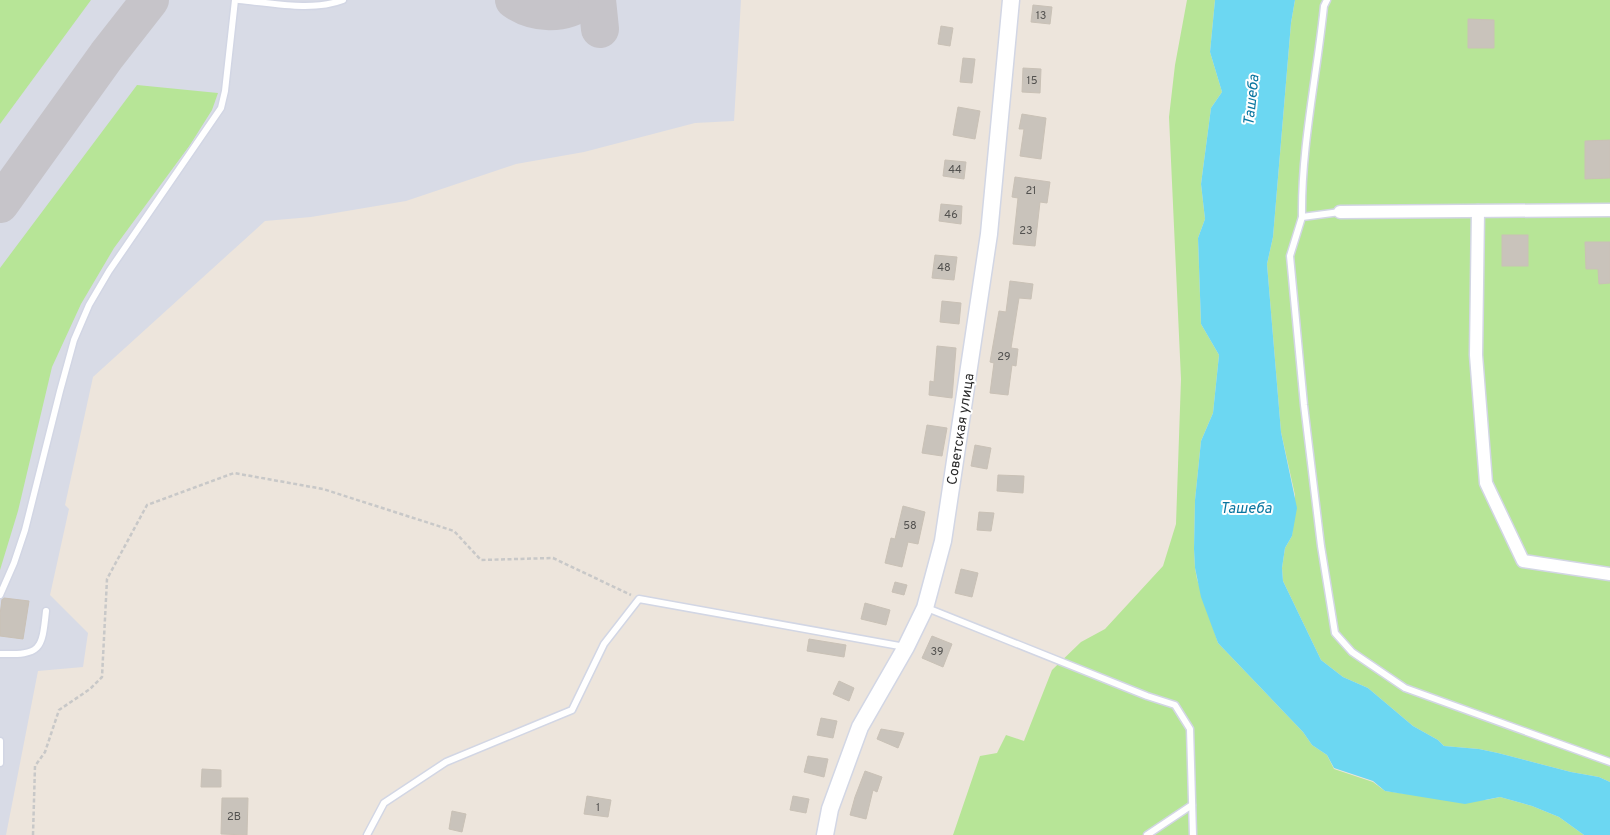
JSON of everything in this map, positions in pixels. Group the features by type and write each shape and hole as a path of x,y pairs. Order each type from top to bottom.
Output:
{"street":[{"name":"Советская улица","path":"825,835 830,809 860,727 906,647 925,608 943,541 989,234 1011,0"},
{"path":"1340,212 1610,210"},
{"path":"1478,211 1476,355 1486,483 1524,561 1610,574"}],"lane":[{"path":"0,595 14,563 25,530 74,340 89,305 109,271 221,108 226,92 235,0"},
{"path":"239,0 305,6 333,4 343,0"},
{"path":"1327,0 1324,6 1309,119 1302,190 1302,217 1290,256 1317,518 1335,633 1352,652 1405,688 1610,762"},
{"path":"1302,217 1340,212"},
{"path":"367,835 384,803 446,762 572,710 604,644 639,599 906,647"},
{"path":"925,608 1174,705 1190,729 1193,835"},
{"path":"0,654 20,654 37,649 41,644 44,633 46,611"},
{"path":"0,741 0,762"},
{"path":"1148,835 1192,805"}],"path":[{"path":"33,835 35,766 45,752 59,710 90,689 102,677 106,579 147,505 234,473 323,489 454,531 481,560 553,558 639,599"}],"shaded area":[{"path":"0,0 741,0 734,121 695,123 584,152 516,164 406,201 311,217 265,221 93,377 65,505 69,509 50,595 88,633 83,667 38,671 6,835 0,835"}],"green space":[{"path":"0,0 91,0 0,124"},
{"path":"1187,0 1215,0 1210,52 1222,92 1211,108 1201,184 1205,219 1198,238 1201,324 1219,355 1213,413 1201,441 1195,500 1194,549 1197,579 1218,643 1303,732 1312,745 1327,755 1334,769 1373,782 1385,791 1486,800 1500,797 1532,806 1559,817 1584,835 953,835 980,756 997,753 1006,735 1024,741 1052,670 1081,642 1105,629 1163,566 1176,524 1181,379 1169,117 1175,65"},
{"path":"1295,0 1610,0 1610,782 1599,777 1571,772 1498,753 1479,749 1444,746 1438,740 1413,726 1368,688 1343,677 1321,660 1283,581 1282,568 1285,548 1292,536 1295,495 1281,432 1267,264 1273,237 1291,23"},
{"path":"137,85 218,93 212,110 190,145 114,248 81,304 52,367 18,511 0,570 0,268"}],"water":[{"name":"Ташеба","path":"1215,0 1295,0 1291,23 1273,237 1267,264 1281,432 1297,508 1292,536 1285,548 1282,568 1283,581 1321,660 1343,677 1368,688 1413,726 1438,740 1444,746 1479,749 1498,753 1571,772 1599,777 1610,782 1610,835 1584,835 1559,817 1532,806 1500,797 1465,804 1385,791 1373,781 1334,768 1327,755 1312,745 1303,732 1218,643 1201,597 1195,568 1194,549 1195,500 1201,441 1213,413 1219,355 1201,324 1198,238 1205,219 1201,184 1211,108 1222,92 1210,52"}],"building":[{"path":"1033,5 1052,7 1050,24 1031,22"},
{"path":"1468,19 1494,20 1494,48 1468,48"},
{"path":"941,26 953,28 950,46 938,44"},
{"path":"963,58 975,59 972,83 960,82"},
{"path":"1023,68 1041,69 1040,93 1022,92"},
{"path":"958,107 980,111 975,139 953,135"},
{"path":"1022,114 1046,118 1041,159 1020,156 1024,129 1019,129"},
{"path":"1610,140 1610,178 1585,179 1585,141"},
{"path":"945,160 966,162 964,179 943,176"},
{"path":"1015,177 1050,182 1047,203 1040,202 1035,246 1013,244 1018,198 1012,197"},
{"path":"941,204 962,206 961,224 939,221"},
{"path":"1502,235 1528,235 1528,266 1502,266"},
{"path":"1585,242 1610,242 1610,283 1599,284 1598,269 1586,269"},
{"path":"935,255 957,257 954,280 932,278"},
{"path":"1010,281 1033,284 1031,299 1019,298 1011,348 1018,349 1016,366 1012,365 1008,395 990,393 994,363 990,362 999,311 1006,312"},
{"path":"942,301 961,303 959,324 940,322"},
{"path":"937,346 956,348 952,398 929,395 930,381 934,382"},
{"path":"927,425 947,428 942,456 922,453"},
{"path":"975,445 991,448 987,469 971,466"},
{"path":"998,475 1024,476 1023,493 997,491"},
{"path":"903,506 925,512 918,544 908,542 902,567 885,563 891,538 895,539"},
{"path":"979,512 994,513 991,531 977,530"},
{"path":"961,569 978,573 972,597 955,593"},
{"path":"895,582 907,585 904,595 892,592"},
{"path":"2,599 29,601 23,639 0,636 0,615"},
{"path":"865,603 890,610 886,625 861,619"},
{"path":"932,636 952,644 943,667 922,658"},
{"path":"809,639 846,645 844,657 807,651"},
{"path":"839,681 854,688 849,701 833,694"},
{"path":"821,718 837,721 833,738 817,735"},
{"path":"881,729 904,733 898,748 877,739"},
{"path":"808,756 828,759 824,777 804,772"},
{"path":"202,769 221,770 221,787 201,787"},
{"path":"865,771 882,777 877,792 873,790 866,819 850,815"},
{"path":"587,796 611,800 608,817 584,814"},
{"path":"793,796 809,799 806,813 790,810"},
{"path":"222,798 248,798 247,835 221,834"},
{"path":"452,811 466,814 462,832 449,829"}],"taxiway":[{"path":"0,204 107,55 150,0"},
{"path":"514,0 531,8 549,11 567,9 584,0"},
{"path":"597,0 600,29"}]}
